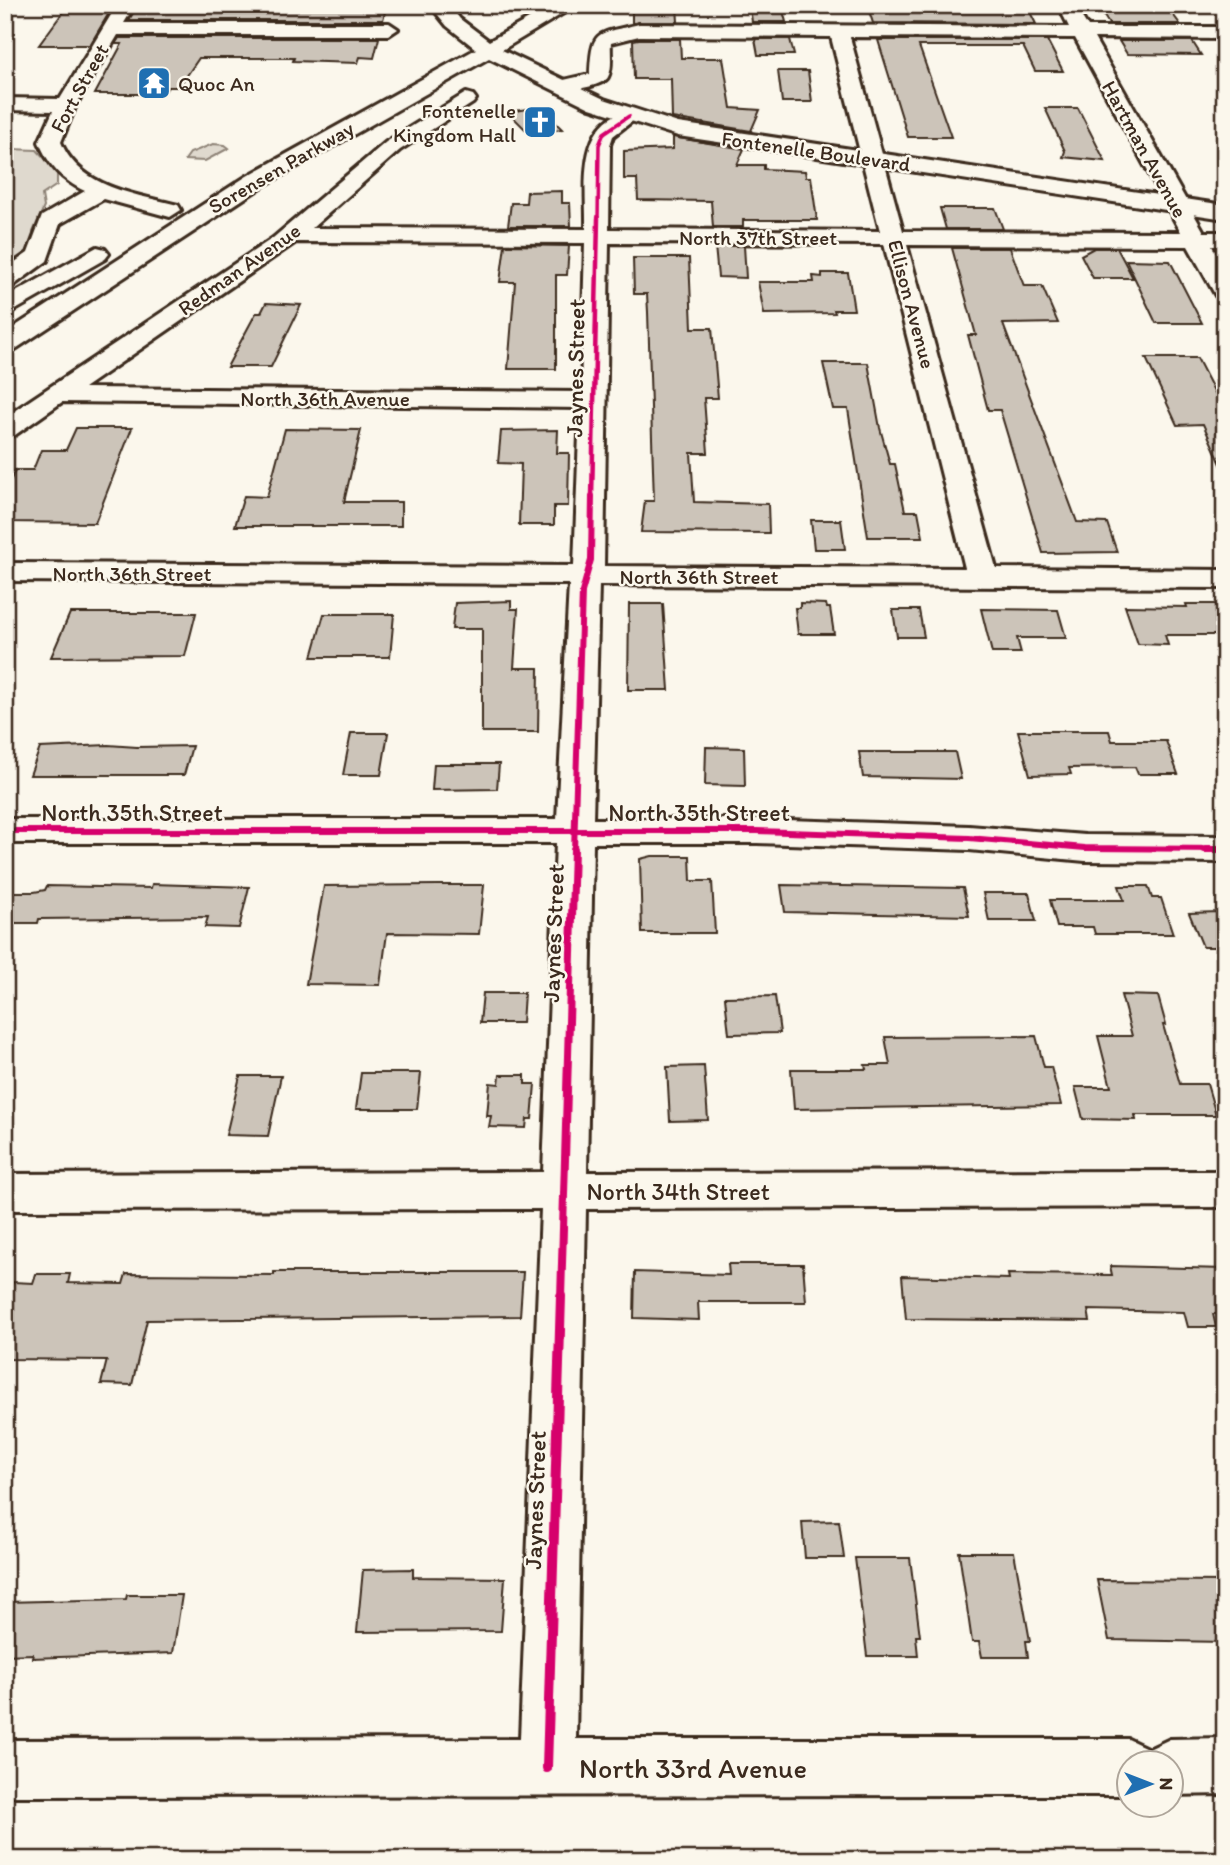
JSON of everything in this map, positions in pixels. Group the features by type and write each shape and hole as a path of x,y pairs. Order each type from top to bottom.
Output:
{"street":[{"name":"Fort Street","path":"103,190 69,173 52,151 51,133 126,5"},
{"name":"Sorensen Parkway","path":"5,309 237,169 481,45 568,5"},
{"name":"Hartman Avenue","path":"1066,5 1225,291"},
{"path":"440,7 473,18"},
{"name":"Fontenelle Boulevard","path":"440,7 481,45 553,82 629,116 695,133 1225,212"},
{"name":"Sorensen Parkway","path":"5,345 160,241 304,152 425,85 527,10"},
{"path":"425,85 486,69 553,82 600,75 601,43 613,34 714,24 839,30 1225,33"},
{"path":"112,29 389,29"},
{"name":"Ellison Avenue","path":"839,30 983,578"},
{"name":"Redman Avenue","path":"5,429 290,235 402,138 466,99"},
{"path":"5,104 66,105"},
{"name":"Jaynes Street","path":"547,1769 582,592 590,560 600,140 611,127 629,116"},
{"path":"5,280 39,256 50,220 103,190 170,210 177,219 160,241"},
{"name":"North 37th Street","path":"290,235 1225,239"},
{"name":"North 36th Avenue","path":"57,394 100,397 593,400"},
{"name":"North 36th Street","path":"5,572 1225,579"},
{"name":"North 35th Street","path":"5,831 575,830 873,834 1085,848 1225,849"},
{"name":"North 34th Street","path":"5,1192 1225,1189"},
{"path":"1184,1767 1225,1766"},
{"name":"North 33rd Avenue","path":"5,1768 1114,1767"}],"shaded area":[{"path":"213,144 229,148 205,161 185,160 190,153"},
{"path":"10,149 37,150 57,172 57,185 42,195 44,207 33,232 33,248 26,259 5,273 5,156"}],"building":[{"path":"259,5 386,8 383,20 129,20 136,8"},
{"path":"867,5 1027,6 1036,24 873,23"},
{"path":"632,6 677,6 678,22 632,23"},
{"path":"750,7 782,7 786,22 752,22"},
{"path":"66,8 112,8 90,45 39,45"},
{"path":"1103,8 1168,8 1180,24 1109,24 1102,13 1106,13"},
{"path":"119,38 379,38 374,58 360,57 358,63 293,61 294,58 199,58 179,87 168,87 163,94 95,94 122,44 115,44"},
{"path":"680,39 681,58 723,58 731,108 760,110 751,131 672,118 671,79 634,79 633,40"},
{"path":"755,39 790,39 794,55 758,55"},
{"path":"878,40 1047,40 1063,71 1035,71 1023,46 919,46 951,137 908,137"},
{"path":"1119,41 1192,41 1201,55 1127,54"},
{"path":"778,71 808,71 812,102 782,102"},
{"path":"540,107 562,129 530,134 508,112"},
{"path":"1045,108 1078,108 1105,161 1063,157 1065,151"},
{"path":"673,137 744,149 737,165 764,165 764,169 805,171 806,177 811,177 817,220 743,220 743,227 713,227 711,201 638,200 637,179 624,179 624,151 673,149"},
{"path":"562,191 562,203 570,203 571,226 508,226 511,203 526,203 527,192"},
{"path":"940,208 995,208 1003,229 946,229"},
{"path":"505,245 569,246 567,275 556,275 556,369 508,369 515,282 500,282"},
{"path":"715,246 744,246 746,278 718,277"},
{"path":"952,248 1010,248 1024,286 1042,286 1058,323 1003,324 1077,522 1107,523 1117,552 1043,553 1000,410 988,410 968,335 976,335"},
{"path":"1094,248 1117,248 1133,278 1093,278 1081,255"},
{"path":"633,258 689,258 692,328 712,328 718,398 704,398 708,453 691,453 694,502 768,504 769,533 641,532 645,501 654,501 647,294 634,294"},
{"path":"1126,260 1170,261 1202,323 1156,323"},
{"path":"822,273 848,273 854,310 834,310 835,313 764,314 758,282 814,282 813,276 822,277"},
{"path":"266,303 301,305 271,367 227,367 256,313 261,313"},
{"path":"1146,358 1197,358 1225,412 1225,473 1203,424 1177,425"},
{"path":"823,363 868,363 880,428 890,464 895,464 905,511 918,511 923,537 868,537 848,409 833,409"},
{"path":"76,428 132,428 95,523 5,522 5,493 15,470 33,470 41,450 66,450"},
{"path":"285,429 361,430 344,502 401,502 401,526 235,526 244,496 267,497"},
{"path":"558,430 557,453 569,453 568,506 554,506 554,525 519,525 521,464 498,463 501,431"},
{"path":"811,520 841,520 845,549 814,549"},
{"path":"511,601 511,609 518,609 514,668 539,668 538,732 482,732 482,629 452,629 455,603"},
{"path":"800,603 826,604 827,608 830,608 834,634 798,634 795,608 800,608"},
{"path":"629,604 663,604 669,690 628,690"},
{"path":"1186,604 1216,604 1225,627 1225,635 1165,635 1168,645 1138,644 1125,606 1187,607"},
{"path":"981,609 1058,610 1066,638 1017,638 1021,653 992,653"},
{"path":"893,610 919,610 924,637 897,637"},
{"path":"70,613 196,613 185,656 51,657"},
{"path":"324,614 394,614 390,657 312,657"},
{"path":"1018,731 1109,731 1112,741 1166,741 1178,774 1138,774 1135,767 1069,768 1071,774 1030,775"},
{"path":"351,733 388,733 381,775 343,775"},
{"path":"108,745 192,746 184,775 30,775 40,748"},
{"path":"706,747 744,748 745,786 705,785"},
{"path":"859,752 955,752 961,779 863,777"},
{"path":"434,764 499,764 497,789 432,790"},
{"path":"652,856 690,856 691,881 712,881 715,933 642,933 640,859"},
{"path":"152,884 249,887 239,928 205,927 208,917 39,919 38,923 5,923 5,892 34,892 45,890 47,886 151,888"},
{"path":"484,885 479,934 387,933 380,985 306,984 324,886"},
{"path":"781,885 963,888 969,916 785,912"},
{"path":"1119,886 1148,886 1152,898 1161,898 1173,934 1095,934 1093,927 1057,927 1050,900 1124,900"},
{"path":"983,893 1029,893 1036,921 989,921"},
{"path":"1219,912 1225,927 1225,947 1203,947 1189,913"},
{"path":"483,993 524,993 522,1023 480,1023"},
{"path":"1121,995 1158,996 1166,1025 1163,1025 1180,1084 1207,1084 1216,1115 1135,1115 1136,1120 1083,1119 1075,1087 1111,1087 1098,1036 1132,1036"},
{"path":"775,996 780,1033 729,1034 725,997"},
{"path":"1036,1036 1044,1067 1051,1067 1061,1105 794,1109 791,1069 866,1069 865,1065 890,1065 885,1037"},
{"path":"704,1066 708,1120 670,1121 667,1067"},
{"path":"361,1073 421,1073 417,1109 356,1109"},
{"path":"500,1075 525,1075 525,1084 535,1084 532,1119 527,1119 526,1128 489,1127 491,1116 487,1116 490,1083 499,1084"},
{"path":"240,1076 281,1076 268,1136 226,1135"},
{"path":"728,1264 803,1264 806,1302 698,1302 699,1320 634,1318 635,1272 729,1275"},
{"path":"1110,1266 1225,1269 1225,1314 1213,1314 1216,1327 1188,1327 1184,1312 1088,1310 1090,1321 906,1319 902,1276 1009,1279 1008,1274 1112,1275"},
{"path":"274,1272 523,1272 520,1316 147,1320 132,1385 101,1384 107,1360 5,1359 5,1307 13,1282 33,1283 36,1274 70,1274 68,1283 123,1284 126,1274 274,1275"},
{"path":"839,1521 844,1558 805,1558 802,1522"},
{"path":"959,1552 1014,1552 1030,1641 1026,1641 1028,1657 982,1657 979,1642 972,1642"},
{"path":"855,1558 910,1558 920,1636 916,1636 918,1656 867,1656"},
{"path":"413,1569 413,1577 505,1578 501,1631 357,1632 363,1570"},
{"path":"1097,1580 1225,1581 1225,1642 1109,1640"},
{"path":"127,1595 182,1595 173,1653 32,1658 33,1654 5,1655 5,1602 126,1599"}],"cycle path":[{"path":"547,1768 582,592 591,560 599,145 604,133 629,116"},
{"path":"5,831 757,831 969,838 1085,848 1225,849"}],"place":[{"name":"Quoc An","path":"154,83"},
{"name":"Fontenelle Kingdom Hall","path":"540,122"}]}
